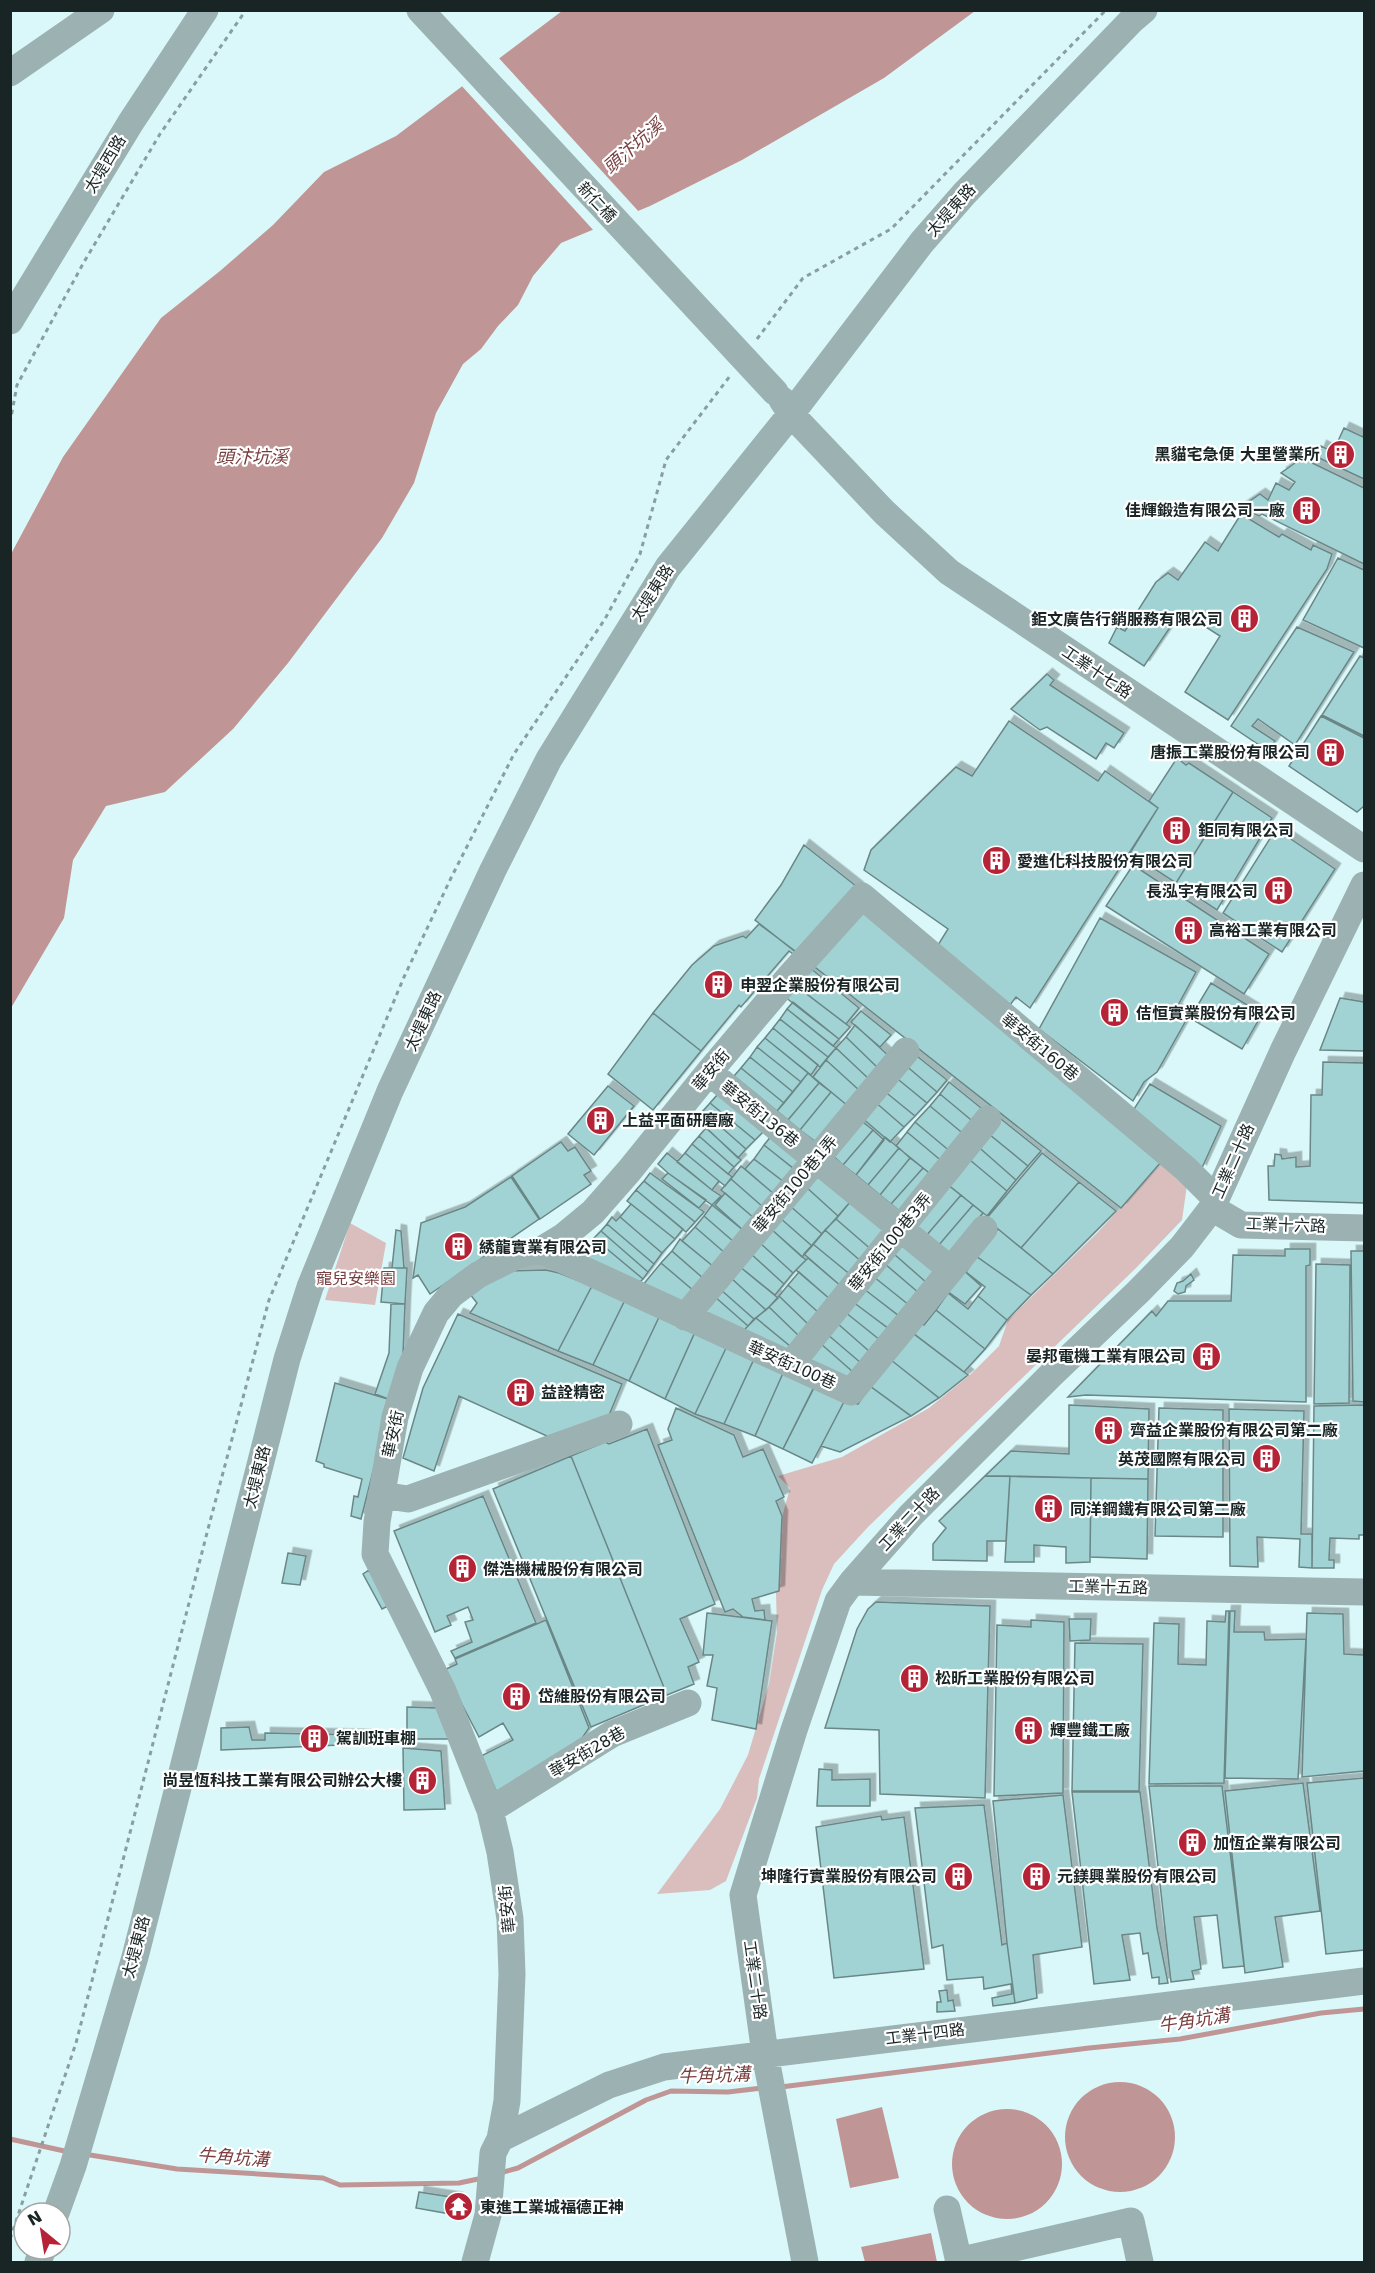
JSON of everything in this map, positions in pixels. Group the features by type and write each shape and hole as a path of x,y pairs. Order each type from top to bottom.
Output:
{"street":[{"path":"10,73 101,10"},
{"name":"太堤西路","path":"10,321 131,122 205,10"},
{"name":"新仁橋","path":"420,10 776,392"},
{"name":"太堤東路","path":"60,2201 82,2137 135,1957 287,1359 314,1276 395,1080 493,870 549,759 668,567 791,414 929,234 972,185 1144,10"},
{"name":"工業十七路","path":"776,392 791,414 884,512 949,572 1365,849"},
{"name":"工業二十路","path":"805,2262 766,2059 742,1895 838,1601 911,1515 1182,1247 1214,1204 1283,1051 1365,885"},
{"name":"華安街160巷","path":"862,896 1186,1169 1214,1204"},
{"name":"華安街","path":"475,2262 488,2216 496,2146 507,2101 512,1974 510,1919 500,1852 490,1810 443,1690 375,1554 377,1522 395,1417 407,1378 436,1313 451,1295 478,1275 520,1254 541,1250 564,1236 593,1212 790,976 862,896"},
{"name":"華安街100巷1弄","path":"685,1317 906,1051"},
{"name":"華安街136巷","path":"709,1072 950,1269"},
{"name":"華安街100巷3弄","path":"792,1364 988,1119"},
{"name":"工業十六路","path":"1214,1204 1241,1225 1365,1228"},
{"name":"華安街100巷","path":"541,1250 851,1392 984,1229"},
{"path":"381,1495 408,1499 619,1424"},
{"name":"工業十五路","path":"852,1582 1365,1592"},
{"name":"華安街28巷","path":"490,1810 612,1734 688,1703"},
{"name":"工業十四路","path":"496,2146 609,2085 664,2067 766,2059 1364,1981"},
{"path":"947,2209 959,2261 1131,2221 1140,2262"}],"path":[{"path":"10,423 17,386 84,262 160,135 246,10"},
{"path":"753,345 803,278 891,229 1106,10"},
{"path":"10,2239 76,2043 208,1529 270,1300 404,977 451,878 514,754 605,619 640,554 666,460 731,374"}],"green space":[{"path":"1163,1162 1187,1185 1182,1220 1136,1268 868,1527 834,1564 822,1590 759,1779 757,1798 726,1881 710,1890 657,1894 720,1809 748,1755 769,1684 777,1632 776,1592 780,1562 776,1539 790,1488 778,1476 842,1457 929,1408 971,1374 999,1346 1008,1320 1097,1233"},
{"name":"寵兒安樂園","path":"350,1223 386,1243 375,1305 325,1300"}],"water":[{"name":"頭汴坑溪","path":"562,11 975,11 884,78 742,160 650,206 561,243 533,276 518,305 481,349 463,364 436,413 414,483 382,538 288,663 233,729 165,792 106,806 73,860 64,918 11,1008 11,554 63,457 161,318 273,225 324,172 396,136"},
{"path":"1120,2082 1141,2086 1159,2098 1171,2116 1175,2137 1171,2158 1159,2176 1141,2188 1120,2192 1099,2188 1081,2176 1069,2158 1065,2137 1069,2116 1081,2098 1099,2086"},
{"path":"882,2107 899,2178 850,2188 836,2119"},
{"path":"1007,2109 1028,2113 1046,2125 1058,2143 1062,2164 1058,2185 1046,2203 1028,2215 1007,2219 986,2215 968,2203 956,2185 952,2164 956,2143 968,2125 986,2113"},
{"path":"931,2233 937,2262 865,2262 861,2247"}],"pier":[{"path":"497,56 640,213 595,232 460,84"}],"building":[{"name":"黑貓宅急便 大里營業所","path":"1344,428 1363,437 1364,433 1364,479 1317,457 1321,446 1333,452"},
{"name":"佳輝鍛造有限公司一廠","path":"1302,458 1364,488 1364,564 1262,514 1259,516 1241,507 1260,494 1268,500 1276,483 1289,490 1295,482 1281,473"},
{"name":"鉅文廣告行銷服務有限公司","path":"1241,514 1279,537 1282,534 1311,550 1313,545 1332,554 1327,569 1228,720 1185,692 1220,636 1181,611 1144,666 1109,643 1117,627 1125,631 1156,582 1168,573 1178,580 1205,542 1218,551"},
{"path":"1338,558 1364,570 1364,648 1303,620"},
{"path":"1297,627 1354,652 1295,745 1258,719 1252,726 1275,741 1268,751 1231,726"},
{"path":"1360,656 1364,658 1364,736 1322,715"},
{"path":"1047,674 1054,680 1050,685 1124,733 1114,748 1106,743 1096,759 1047,727 1040,730 1011,709"},
{"name":"唐振工業股份有限公司","path":"1321,716 1364,738 1364,806 1357,812 1289,766"},
{"name":"愛進化科技股份有限公司","path":"1009,721 1098,781 1105,771 1158,808 1030,1008 1016,997 1010,1005 938,945 948,929 864,870 871,850 956,767 972,776"},
{"name":"鉅同有限公司","path":"1177,758 1186,765 1189,763 1233,792 1176,883 1130,853 1158,808 1149,801"},
{"path":"1233,792 1272,818 1217,910 1176,883"},
{"name":"長泓宇有限公司","path":"1276,829 1335,869 1282,952 1223,913"},
{"path":"804,845 856,886 1162,1161 1121,1208 755,920 781,885"},
{"name":"高裕工業有限公司","path":"1133,865 1269,954 1244,994 1106,906"},
{"name":"佶恒實業股份有限公司","path":"1100,918 1196,972 1176,1009 1188,1017 1157,1072 1144,1082 1133,1101 1039,1029"},
{"name":"申翌企業股份有限公司","path":"759,924 799,954 797,957 789,951 741,1007 739,1005 701,1051 653,1013 692,965 714,946 743,936 746,938"},
{"path":"809,967 859,1008 846,1024 795,985"},
{"name":"佶恒實業股份有限公司","path":"1211,983 1262,1014 1242,1049 1190,1018"},
{"path":"795,985 850,1027 839,1039 785,997"},
{"path":"1340,998 1364,1002 1364,1051 1320,1050"},
{"path":"793,1002 839,1039 833,1046 787,1009"},
{"path":"787,1009 836,1048 828,1057 780,1019"},
{"path":"861,1011 891,1035 880,1047 851,1022"},
{"path":"653,1013 701,1051 653,1110 608,1074"},
{"path":"780,1019 828,1057 820,1067 773,1028"},
{"path":"855,1025 890,1057 879,1069 846,1037"},
{"path":"773,1028 818,1065 811,1075 765,1038"},
{"path":"846,1037 879,1069 870,1080 836,1048"},
{"path":"765,1038 808,1073 801,1082 757,1047"},
{"path":"757,1047 801,1082 793,1092 750,1057"},
{"path":"836,1048 870,1080 860,1091 826,1060"},
{"path":"913,1053 947,1080 937,1092 904,1064"},
{"path":"750,1057 793,1092 784,1103 741,1068"},
{"path":"826,1060 860,1091 848,1106 813,1077"},
{"path":"1323,1062 1364,1063 1364,1203 1269,1200 1268,1166 1274,1166 1275,1154 1281,1155 1282,1159 1296,1157 1296,1167 1310,1166 1311,1095 1322,1095"},
{"path":"904,1064 937,1092 927,1103 894,1076"},
{"path":"741,1068 784,1103 777,1111 734,1076"},
{"path":"808,1073 819,1083 788,1120 777,1111"},
{"path":"894,1076 927,1103 915,1116 883,1090"},
{"path":"949,1082 986,1112 976,1124 940,1094"},
{"path":"819,1083 831,1092 800,1130 788,1120"},
{"path":"1150,1084 1221,1126 1201,1170 1134,1109"},
{"name":"上益平面研磨廠","path":"608,1086 634,1106 594,1155 568,1134"},
{"path":"883,1090 915,1116 904,1127 874,1101"},
{"path":"831,1092 848,1106 816,1142 800,1130"},
{"path":"718,1094 765,1130 755,1140 710,1103"},
{"path":"940,1094 976,1124 966,1136 930,1106"},
{"path":"874,1101 904,1127 890,1142 861,1117"},
{"path":"710,1103 755,1140 746,1149 703,1111"},
{"path":"930,1106 966,1136 952,1153 915,1122"},
{"path":"703,1111 746,1149 738,1158 696,1118"},
{"path":"996,1115 1041,1151 1028,1166 984,1130"},
{"path":"859,1119 873,1130 843,1165 831,1154"},
{"path":"915,1122 952,1153 944,1163 907,1132"},
{"path":"706,1128 741,1160 734,1167 699,1136"},
{"path":"873,1130 884,1140 856,1175 843,1165"},
{"path":"984,1130 1028,1166 1016,1180 974,1143"},
{"path":"907,1132 944,1163 933,1176 896,1146"},
{"path":"772,1135 803,1159 794,1169 764,1145"},
{"path":"699,1136 734,1167 728,1174 692,1144"},
{"path":"885,1137 899,1148 868,1185 856,1175"},
{"path":"561,1142 568,1151 575,1147 591,1171 584,1175 591,1184 540,1219 512,1176"},
{"path":"974,1143 1016,1180 1007,1191 964,1155"},
{"path":"692,1144 732,1177 725,1186 685,1153"},
{"path":"764,1145 794,1169 784,1182 754,1159"},
{"path":"899,1148 910,1158 880,1195 868,1185"},
{"path":"667,1153 721,1196 712,1205 668,1173 658,1164"},
{"path":"685,1153 719,1181 712,1190 677,1162"},
{"path":"1042,1153 1079,1182 1021,1248 986,1219"},
{"path":"964,1155 1007,1191 987,1216 947,1184"},
{"path":"910,1158 923,1168 891,1204 880,1195"},
{"path":"754,1159 784,1182 774,1194 745,1169"},
{"path":"741,1166 774,1194 763,1207 731,1179"},
{"path":"923,1168 933,1176 902,1213 891,1204"},
{"path":"650,1173 704,1212 695,1222 644,1181"},
{"path":"668,1173 706,1200 699,1208 662,1179"},
{"path":"816,1173 851,1201 838,1216 805,1186"},
{"name":"綉龍實業有限公司","path":"511,1177 539,1219 430,1294 418,1275 413,1278 421,1223 465,1207"},
{"path":"731,1179 763,1207 754,1218 721,1190"},
{"path":"644,1181 695,1222 686,1232 636,1190"},
{"path":"1079,1182 1116,1211 1053,1274 1021,1248"},
{"path":"947,1184 961,1195 926,1236 912,1226"},
{"path":"805,1186 838,1216 822,1234 789,1205"},
{"path":"636,1190 683,1229 675,1239 627,1201"},
{"path":"725,1193 754,1218 744,1231 715,1205"},
{"path":"961,1195 973,1205 938,1246 926,1236"},
{"path":"851,1201 890,1233 873,1251 836,1219"},
{"path":"631,1204 675,1239 662,1253 620,1217"},
{"path":"712,1205 744,1231 734,1242 704,1216"},
{"path":"789,1205 822,1234 812,1246 779,1217"},
{"path":"973,1205 983,1213 949,1254 938,1246"},
{"path":"704,1216 734,1242 725,1253 695,1227"},
{"path":"612,1217 616,1221 620,1217 662,1253 654,1264 607,1224"},
{"path":"779,1217 812,1246 802,1257 770,1228"},
{"path":"836,1219 873,1251 863,1263 825,1230"},
{"path":"607,1224 654,1264 648,1272 601,1231"},
{"path":"695,1227 725,1253 714,1267 682,1241"},
{"path":"770,1228 806,1260 793,1273 759,1242"},
{"path":"998,1229 1053,1274 1031,1295 976,1256"},
{"path":"396,1230 401,1231 404,1268 392,1268"},
{"path":"825,1230 863,1263 852,1276 813,1244"},
{"path":"601,1231 648,1272 643,1279 594,1238"},
{"path":"594,1238 643,1279 638,1284 594,1263 582,1253"},
{"path":"680,1239 714,1267 704,1279 672,1251"},
{"path":"759,1242 793,1273 784,1284 750,1253"},
{"path":"904,1242 937,1272 846,1381 806,1359"},
{"path":"904,1242 937,1272 927,1283 894,1254"},
{"path":"813,1244 852,1276 842,1287 804,1254"},
{"name":"晏邦電機工業有限公司","path":"1285,1249 1310,1249 1310,1265 1306,1266 1306,1402 1086,1395 1068,1397 1152,1311 1156,1316 1168,1301 1231,1301 1233,1255 1285,1256"},
{"path":"672,1251 704,1279 694,1291 661,1263"},
{"path":"1351,1251 1364,1251 1364,1402 1353,1401"},
{"path":"750,1253 784,1284 775,1295 739,1266"},
{"path":"894,1254 927,1283 919,1293 885,1264"},
{"path":"976,1256 1031,1295 1007,1320 978,1296 985,1287 966,1272"},
{"path":"808,1258 842,1287 831,1300 796,1270"},
{"path":"661,1263 694,1291 682,1306 642,1286"},
{"path":"885,1264 919,1293 909,1305 874,1277"},
{"path":"1316,1264 1350,1265 1349,1403 1314,1404"},
{"path":"739,1266 778,1298 766,1310 730,1277"},
{"path":"960,1267 981,1286 965,1304 943,1288"},
{"path":"384,1268 407,1268 405,1304 381,1302"},
{"path":"546,1270 592,1286 558,1351 470,1313 477,1303 469,1293 506,1271"},
{"path":"799,1272 831,1300 819,1313 788,1285"},
{"path":"1191,1274 1194,1280 1186,1286 1185,1292 1178,1294 1174,1291 1177,1283"},
{"path":"730,1277 766,1310 754,1319 720,1289"},
{"path":"874,1277 909,1305 899,1316 864,1289"},
{"path":"788,1285 819,1313 809,1325 779,1296"},
{"path":"592,1286 625,1300 593,1365 558,1351"},
{"path":"720,1289 754,1319 748,1326 714,1296"},
{"path":"864,1289 899,1316 889,1329 853,1302"},
{"path":"948,1293 968,1309 978,1296 1007,1320 985,1349 936,1310"},
{"path":"714,1296 748,1326 743,1331 701,1312"},
{"path":"779,1296 809,1325 799,1336 769,1307"},
{"path":"625,1300 660,1315 629,1381 593,1365"},
{"path":"853,1302 889,1329 880,1340 845,1312"},
{"path":"391,1304 405,1304 403,1354 391,1400 375,1394 389,1353"},
{"path":"769,1307 799,1336 790,1346 756,1318"},
{"path":"936,1310 985,1349 964,1372 910,1331 917,1321 924,1325"},
{"path":"845,1312 880,1340 870,1352 837,1323"},
{"name":"益詮精密","path":"458,1314 622,1384 607,1420 560,1442 459,1396 434,1471 403,1458 423,1388"},
{"path":"660,1315 695,1332 665,1399 629,1381"},
{"path":"756,1318 790,1346 785,1351 743,1331"},
{"path":"837,1323 870,1352 861,1363 827,1334"},
{"path":"695,1332 727,1346 695,1414 665,1399"},
{"path":"913,1333 968,1375 939,1398 891,1360"},
{"path":"827,1334 861,1363 853,1372 820,1343"},
{"path":"820,1343 853,1372 846,1381 806,1359"},
{"path":"727,1346 754,1359 724,1424 695,1414"},
{"path":"754,1359 784,1371 755,1436 724,1424"},
{"path":"891,1360 939,1398 911,1416 870,1386"},
{"path":"784,1371 816,1384 783,1449 755,1436"},
{"path":"335,1383 391,1400 361,1519 351,1516 354,1496 358,1497 362,1479 324,1467 324,1464 316,1461"},
{"path":"870,1386 911,1416 840,1452 821,1446 845,1400 858,1404"},
{"path":"814,1387 845,1400 812,1463 783,1449"},
{"name":"齊益企業股份有限公司第二廠","path":"1069,1405 1149,1409 1148,1479 985,1476 1011,1451 1069,1454"},
{"path":"1364,1405 1364,1535 1359,1535 1359,1539 1330,1538 1329,1560 1334,1560 1334,1568 1312,1568 1314,1406"},
{"path":"676,1408 734,1435 743,1457 763,1449 784,1497 776,1501 782,1516 779,1591 752,1599 755,1611 764,1610 765,1620 743,1617 733,1609 725,1612 658,1445 672,1440 668,1429"},
{"path":"1159,1408 1223,1410 1223,1537 1155,1536"},
{"name":"英茂國際有限公司","path":"1229,1409 1304,1411 1301,1534 1312,1534 1312,1568 1299,1567 1300,1539 1257,1537 1258,1567 1230,1566"},
{"path":"647,1429 715,1604 680,1619 699,1662 688,1667 694,1684 667,1695 571,1456 605,1442 609,1444"},
{"path":"571,1456 667,1695 591,1727 493,1489"},
{"path":"985,1476 1010,1476 1006,1541 987,1541 987,1561 933,1560 933,1544 946,1528 939,1521"},
{"name":"同洋鋼鐵有限公司第二廠","path":"1010,1476 1091,1478 1090,1562 1066,1563 1066,1547 1034,1545 1034,1562 1005,1562"},
{"path":"1091,1478 1148,1479 1147,1559 1090,1557"},
{"name":"傑浩機械股份有限公司","path":"483,1496 536,1623 455,1658 451,1651 472,1642 465,1622 473,1620 468,1607 447,1616 451,1625 435,1632 394,1531"},
{"path":"288,1553 306,1556 300,1585 282,1583"},
{"path":"369,1570 390,1605 382,1609 363,1574"},
{"name":"松昕工業股份有限公司","path":"876,1602 990,1606 985,1798 880,1794 879,1730 825,1728 857,1629 868,1609"},
{"path":"1226,1611 1229,1611 1224,1783 1149,1784 1154,1623 1179,1624 1178,1664 1206,1665 1207,1621 1225,1622"},
{"path":"1230,1611 1235,1611 1234,1632 1264,1632 1265,1640 1306,1639 1298,1779 1225,1778"},
{"path":"707,1613 772,1621 756,1729 712,1720 717,1688 707,1686 713,1655 703,1655"},
{"path":"1307,1613 1343,1614 1344,1654 1364,1655 1364,1771 1302,1777"},
{"path":"1069,1619 1091,1619 1090,1640 1070,1641"},
{"name":"岱維股份有限公司","path":"546,1620 589,1728 580,1741 498,1795 481,1756 513,1740 503,1723 479,1737 444,1670 457,1664 455,1659"},
{"name":"輝豐鐵工廠","path":"1031,1620 1064,1622 1063,1793 994,1796 997,1625 1031,1627"},
{"path":"1075,1643 1143,1644 1139,1791 1072,1791"},
{"path":"407,1707 438,1708 451,1739 407,1739"},
{"name":"駕訓班車棚","path":"249,1727 252,1740 265,1740 265,1733 365,1735 363,1744 221,1750 221,1728"},
{"name":"尚昱恆科技工業有限公司辦公大樓","path":"403,1748 441,1751 445,1809 404,1810"},
{"path":"819,1769 832,1770 832,1780 870,1779 870,1806 817,1806"},
{"path":"1364,1778 1364,1950 1326,1954 1307,1783"},
{"path":"1303,1783 1320,1911 1275,1917 1283,1967 1245,1973 1225,1791"},
{"name":"加恆企業有限公司","path":"1149,1786 1222,1786 1244,1966 1223,1968 1217,1915 1194,1917 1201,1969 1192,1971 1194,1979 1171,1982"},
{"path":"1072,1792 1140,1792 1157,1928 1168,1983 1159,1984 1159,1977 1152,1978 1148,1953 1143,1954 1140,1933 1122,1935 1130,1980 1094,1984"},
{"name":"元鎂興業股份有限公司","path":"1063,1795 1082,1947 1033,1955 1037,1998 1015,2003 993,1801"},
{"name":"坤隆行實業股份有限公司","path":"984,1805 1002,1945 1007,1943 1015,2003 993,2006 992,1998 1012,1994 1011,1984 984,1989 983,1977 947,1980 943,1945 932,1948 915,1808"},
{"path":"881,1816 882,1820 904,1817 924,1969 834,1978 816,1827"},
{"path":"947,1990 948,2001 953,2000 955,2011 937,2012 937,2002 941,2002 939,1991"},
{"name":"東進工業城福德正神","path":"419,2192 457,2198 456,2215 416,2208"}],"waterway":[{"name":"牛角坑溝","path":"781,2087 1089,2048 1180,2039 1321,2013 1364,2009"},
{"name":"牛角坑溝","path":"500,2173 518,2168 646,2100 671,2091 728,2092 762,2088"},
{"name":"牛角坑溝","path":"10,2139 69,2152"},
{"name":"牛角坑溝","path":"84,2154 177,2169 323,2178 340,2185 459,2183 483,2178"}],"place":[{"name":"黑貓宅急便 大里營業所","path":"1341,454"},
{"name":"佳輝鍛造有限公司一廠","path":"1306,510"},
{"name":"鉅文廣告行銷服務有限公司","path":"1244,619"},
{"name":"唐振工業股份有限公司","path":"1331,752"},
{"name":"鉅同有限公司","path":"1177,830"},
{"name":"愛進化科技股份有限公司","path":"996,861"},
{"name":"長泓宇有限公司","path":"1279,891"},
{"name":"高裕工業有限公司","path":"1188,930"},
{"name":"申翌企業股份有限公司","path":"719,985"},
{"name":"佶恒實業股份有限公司","path":"1115,1013"},
{"name":"上益平面研磨廠","path":"601,1120"},
{"name":"綉龍實業有限公司","path":"458,1247"},
{"name":"晏邦電機工業有限公司","path":"1207,1356"},
{"name":"益詮精密","path":"520,1392"},
{"name":"齊益企業股份有限公司第二廠","path":"1109,1430"},
{"name":"英茂國際有限公司","path":"1267,1459"},
{"name":"同洋鋼鐵有限公司第二廠","path":"1049,1509"},
{"name":"傑浩機械股份有限公司","path":"462,1569"},
{"name":"松昕工業股份有限公司","path":"914,1678"},
{"name":"岱維股份有限公司","path":"517,1696"},
{"name":"輝豐鐵工廠","path":"1029,1730"},
{"name":"駕訓班車棚","path":"315,1738"},
{"name":"尚昱恆科技工業有限公司辦公大樓","path":"423,1780"},
{"name":"加恆企業有限公司","path":"1192,1843"},
{"name":"坤隆行實業股份有限公司","path":"958,1876"},
{"name":"元鎂興業股份有限公司","path":"1036,1876"},
{"name":"東進工業城福德正神","path":"459,2207"}]}
